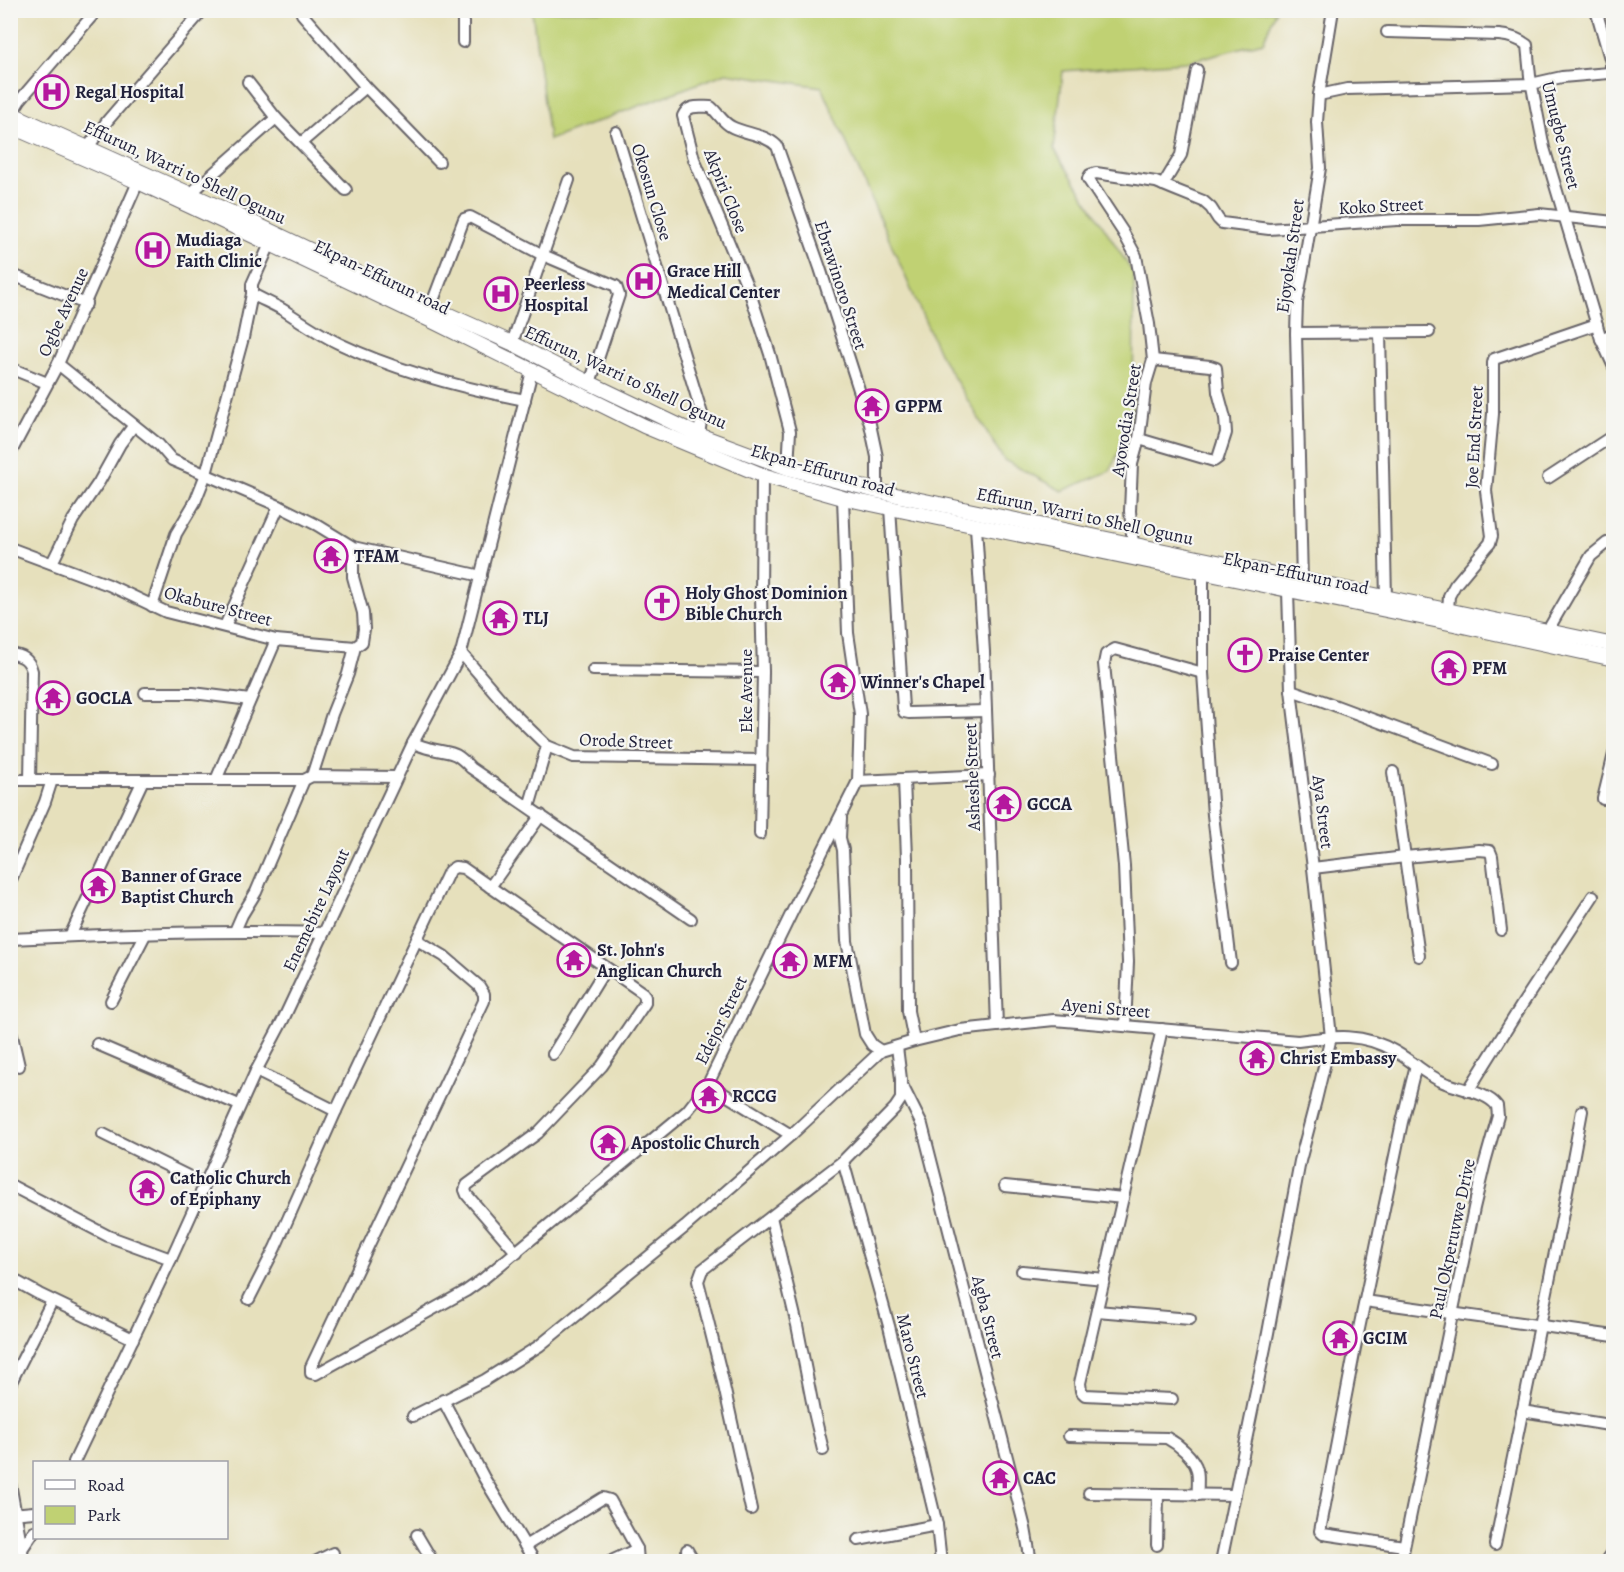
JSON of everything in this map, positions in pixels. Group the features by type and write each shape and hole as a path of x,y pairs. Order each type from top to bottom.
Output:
{"main road":[{"name":"Effurun, Warri to Shell Ogunu","path":"11,117 88,147 239,216 512,343 590,384 699,435 788,468 877,491 1302,581 1384,604 1448,610 1614,645"},
{"name":"Ekpan-Effurun road","path":"11,117 138,182 424,317 644,426 762,475 843,498 976,527 1288,591 1384,604 1614,659"}],"street":[{"path":"11,117 20,100 97,10"},
{"path":"88,147 108,120 203,10"},
{"path":"464,10 464,42"},
{"name":"Ejoyokah Street","path":"1302,581 1297,302 1320,168 1317,122 1319,95 1334,10"},
{"path":"1319,95 1347,89 1531,84 1562,77 1609,73 1611,62 1596,10"},
{"path":"302,14 366,87 439,162"},
{"name":"Umugbe Street","path":"1387,32 1510,36 1527,45 1531,84 1544,148 1601,339 1614,367"},
{"path":"1162,185 1181,155 1197,70"},
{"path":"248,82 276,118 346,190"},
{"path":"301,143 366,87"},
{"name":"Akpiri Close","path":"725,123 711,107 690,108 683,116 694,159 750,293 770,354 790,431 788,468"},
{"path":"190,194 276,118"},
{"name":"Ebrawinoro Street","path":"725,123 758,135 777,146 820,268 870,424 877,457 877,491"},
{"name":"Okosun Close","path":"616,132 702,414 699,435"},
{"name":"Ayovodia Street","path":"1132,544 1130,511 1132,464 1139,439 1146,382 1153,360 1149,324 1136,256 1124,232 1088,179 1096,173 1156,182 1162,185"},
{"path":"512,343 569,180"},
{"name":"Ogbe Avenue","path":"10,454 58,364 138,182"},
{"name":"Koko Street","path":"1162,185 1203,201 1222,223 1269,229 1397,220 1479,220 1539,214 1614,222"},
{"path":"431,306 464,219 470,217 543,255 616,286 619,295 590,384"},
{"path":"152,606 176,534 195,502 206,474 243,338 252,284 270,244"},
{"path":"10,274 86,304"},
{"path":"252,294 339,344 380,361 441,382 525,400"},
{"name":"Joe End Street","path":"1448,610 1449,597 1455,585 1490,543 1492,536 1486,491 1493,414 1494,359 1597,324"},
{"path":"1296,333 1429,332"},
{"path":"1380,333 1384,604"},
{"path":"1601,339 1614,333"},
{"path":"1139,439 1214,461 1218,458 1226,433 1216,368 1153,360"},
{"path":"58,364 159,445 172,459 279,506 353,547 481,576"},
{"path":"10,368 47,384"},
{"name":"Enemebire Layout","path":"74,1461 171,1259 239,1105 283,1020 396,777 461,653 532,371"},
{"path":"52,563 73,520 134,425"},
{"path":"1548,478 1614,435"},
{"name":"Eke Avenue","path":"760,834 763,672 762,475"},
{"name":"Edejor Street","path":"417,940 444,956 479,986 484,994 484,1001 310,1373 316,1374 466,1291 517,1253 687,1111 708,1084 858,781 860,714 848,633 843,498"},
{"path":"225,626 279,506"},
{"path":"890,508 904,712 986,711"},
{"name":"Asheshe Street","path":"976,527 989,775 997,1026"},
{"path":"1548,630 1591,556 1614,540"},
{"path":"235,931 256,892 308,778 348,674 355,646 362,642 363,613 353,577 353,547"},
{"name":"Okabure Street","path":"10,548 109,585 166,612 276,639 355,646"},
{"path":"1203,572 1203,673 1213,815 1231,963"},
{"name":"Aya Street","path":"1221,1562 1268,1333 1300,1161 1330,1037 1313,868 1291,690 1288,591"},
{"path":"216,780 276,639"},
{"path":"1125,1026 1128,962 1124,866 1104,664 1106,654 1115,649 1203,673"},
{"name":"Orode Street","path":"461,653 510,710 547,746 574,757 762,760"},
{"path":"10,654 26,658 32,671 30,780"},
{"path":"593,670 763,672"},
{"path":"1291,690 1492,764"},
{"path":"145,693 193,693 250,700"},
{"path":"413,743 449,752 462,758 471,768 691,919"},
{"path":"529,807 547,746"},
{"path":"1603,800 1614,754"},
{"path":"1393,772 1419,956"},
{"path":"858,781 989,775"},
{"path":"10,780 396,777"},
{"path":"904,779 908,1011 914,1041"},
{"path":"10,882 45,802 52,780"},
{"path":"70,936 143,780"},
{"path":"413,1416 485,1380 539,1346 685,1227 791,1135 882,1051 872,1046 865,1034 847,940 843,850 840,838 841,814"},
{"path":"490,887 541,815"},
{"path":"1313,868 1406,857 1490,851 1501,930"},
{"path":"249,1299 275,1248 336,1111 449,871 455,867 463,868 643,993 645,997 645,1003 602,1066 538,1133 467,1185 466,1195 517,1253"},
{"path":"1468,1091 1522,1003 1593,896"},
{"path":"10,939 235,931 323,933"},
{"path":"111,1001 146,933"},
{"path":"553,1054 606,968"},
{"name":"Ayeni Street","path":"882,1051 960,1030 1054,1020 1298,1041 1330,1037"},
{"path":"10,1027 19,1066"},
{"path":"1162,1029 1080,1383 1081,1391 1085,1395 1172,1399"},
{"name":"Paul Okperuvwe Drive","path":"1330,1037 1357,1037 1375,1041 1396,1051 1440,1081 1489,1098 1497,1106 1498,1116 1482,1174 1401,1562"},
{"path":"97,1044 239,1105"},
{"path":"751,1509 698,1281 702,1270 843,1161 895,1108 901,1099 897,1047"},
{"path":"1404,1546 1323,1534 1320,1531 1365,1301 1416,1065"},
{"path":"256,1071 336,1111"},
{"path":"708,1084 791,1135"},
{"name":"Agba Street","path":"901,1084 922,1125 1025,1528 1031,1562"},
{"path":"1495,1545 1582,1111"},
{"path":"103,1134 204,1184"},
{"name":"Maro Street","path":"843,1161 889,1326 937,1525 942,1562"},
{"path":"10,1185 108,1236 171,1259"},
{"path":"1005,1186 1123,1197"},
{"path":"771,1217 797,1325 823,1450"},
{"path":"1022,1271 1104,1279"},
{"path":"10,1278 133,1339"},
{"path":"10,1384 15,1366 52,1300"},
{"path":"1365,1301 1614,1336"},
{"path":"1097,1311 1190,1320"},
{"path":"443,1400 484,1478 535,1562"},
{"path":"1522,1411 1609,1425"},
{"path":"1069,1436 1167,1438 1192,1459 1197,1470 1198,1495"},
{"path":"10,1483 13,1514 22,1549 22,1562"},
{"path":"1089,1493 1235,1495"},
{"path":"1157,1545 1158,1494"},
{"path":"525,1546 603,1498 610,1500 637,1549 638,1562"},
{"path":"13,1514 33,1512"},
{"path":"858,1540 937,1525"},
{"path":"22,1549 33,1532"},
{"path":"417,1535 433,1562"},
{"path":"609,1562 637,1549"},
{"path":"1605,1562 1614,1549"},
{"path":"687,1550 694,1562"},
{"path":"315,1562 333,1553"}],"green space":[{"path":"532,11 1276,11 1263,42 1186,62 1063,71 1054,149 1134,274 1133,421 1110,471 1062,491 1004,460 939,353 822,87 726,73 549,140"}],"place":[{"name":"Regal Hospital","path":"52,92"},
{"name":"Mudiaga Faith Clinic","path":"153,250"},
{"name":"Grace Hill Medical Center","path":"644,281"},
{"name":"Peerless Hospital","path":"501,294"},
{"name":"GPPM","path":"872,406"},
{"name":"TFAM","path":"331,556"},
{"name":"Holy Ghost Dominion Bible Church","path":"662,603"},
{"name":"TLJ","path":"500,618"},
{"name":"Praise Center","path":"1245,655"},
{"name":"PFM","path":"1449,668"},
{"name":"Winner's Chapel","path":"838,682"},
{"name":"GOCLA","path":"53,698"},
{"name":"GCCA","path":"1004,804"},
{"name":"Banner of Grace Baptist Church","path":"98,886"},
{"name":"St. John's Anglican Church","path":"574,960"},
{"name":"MFM","path":"790,961"},
{"name":"Christ Embassy","path":"1257,1058"},
{"name":"RCCG","path":"709,1096"},
{"name":"Apostolic Church","path":"608,1143"},
{"name":"Catholic Church of Epiphany","path":"147,1188"},
{"name":"GCIM","path":"1340,1338"},
{"name":"CAC","path":"1000,1478"}]}
